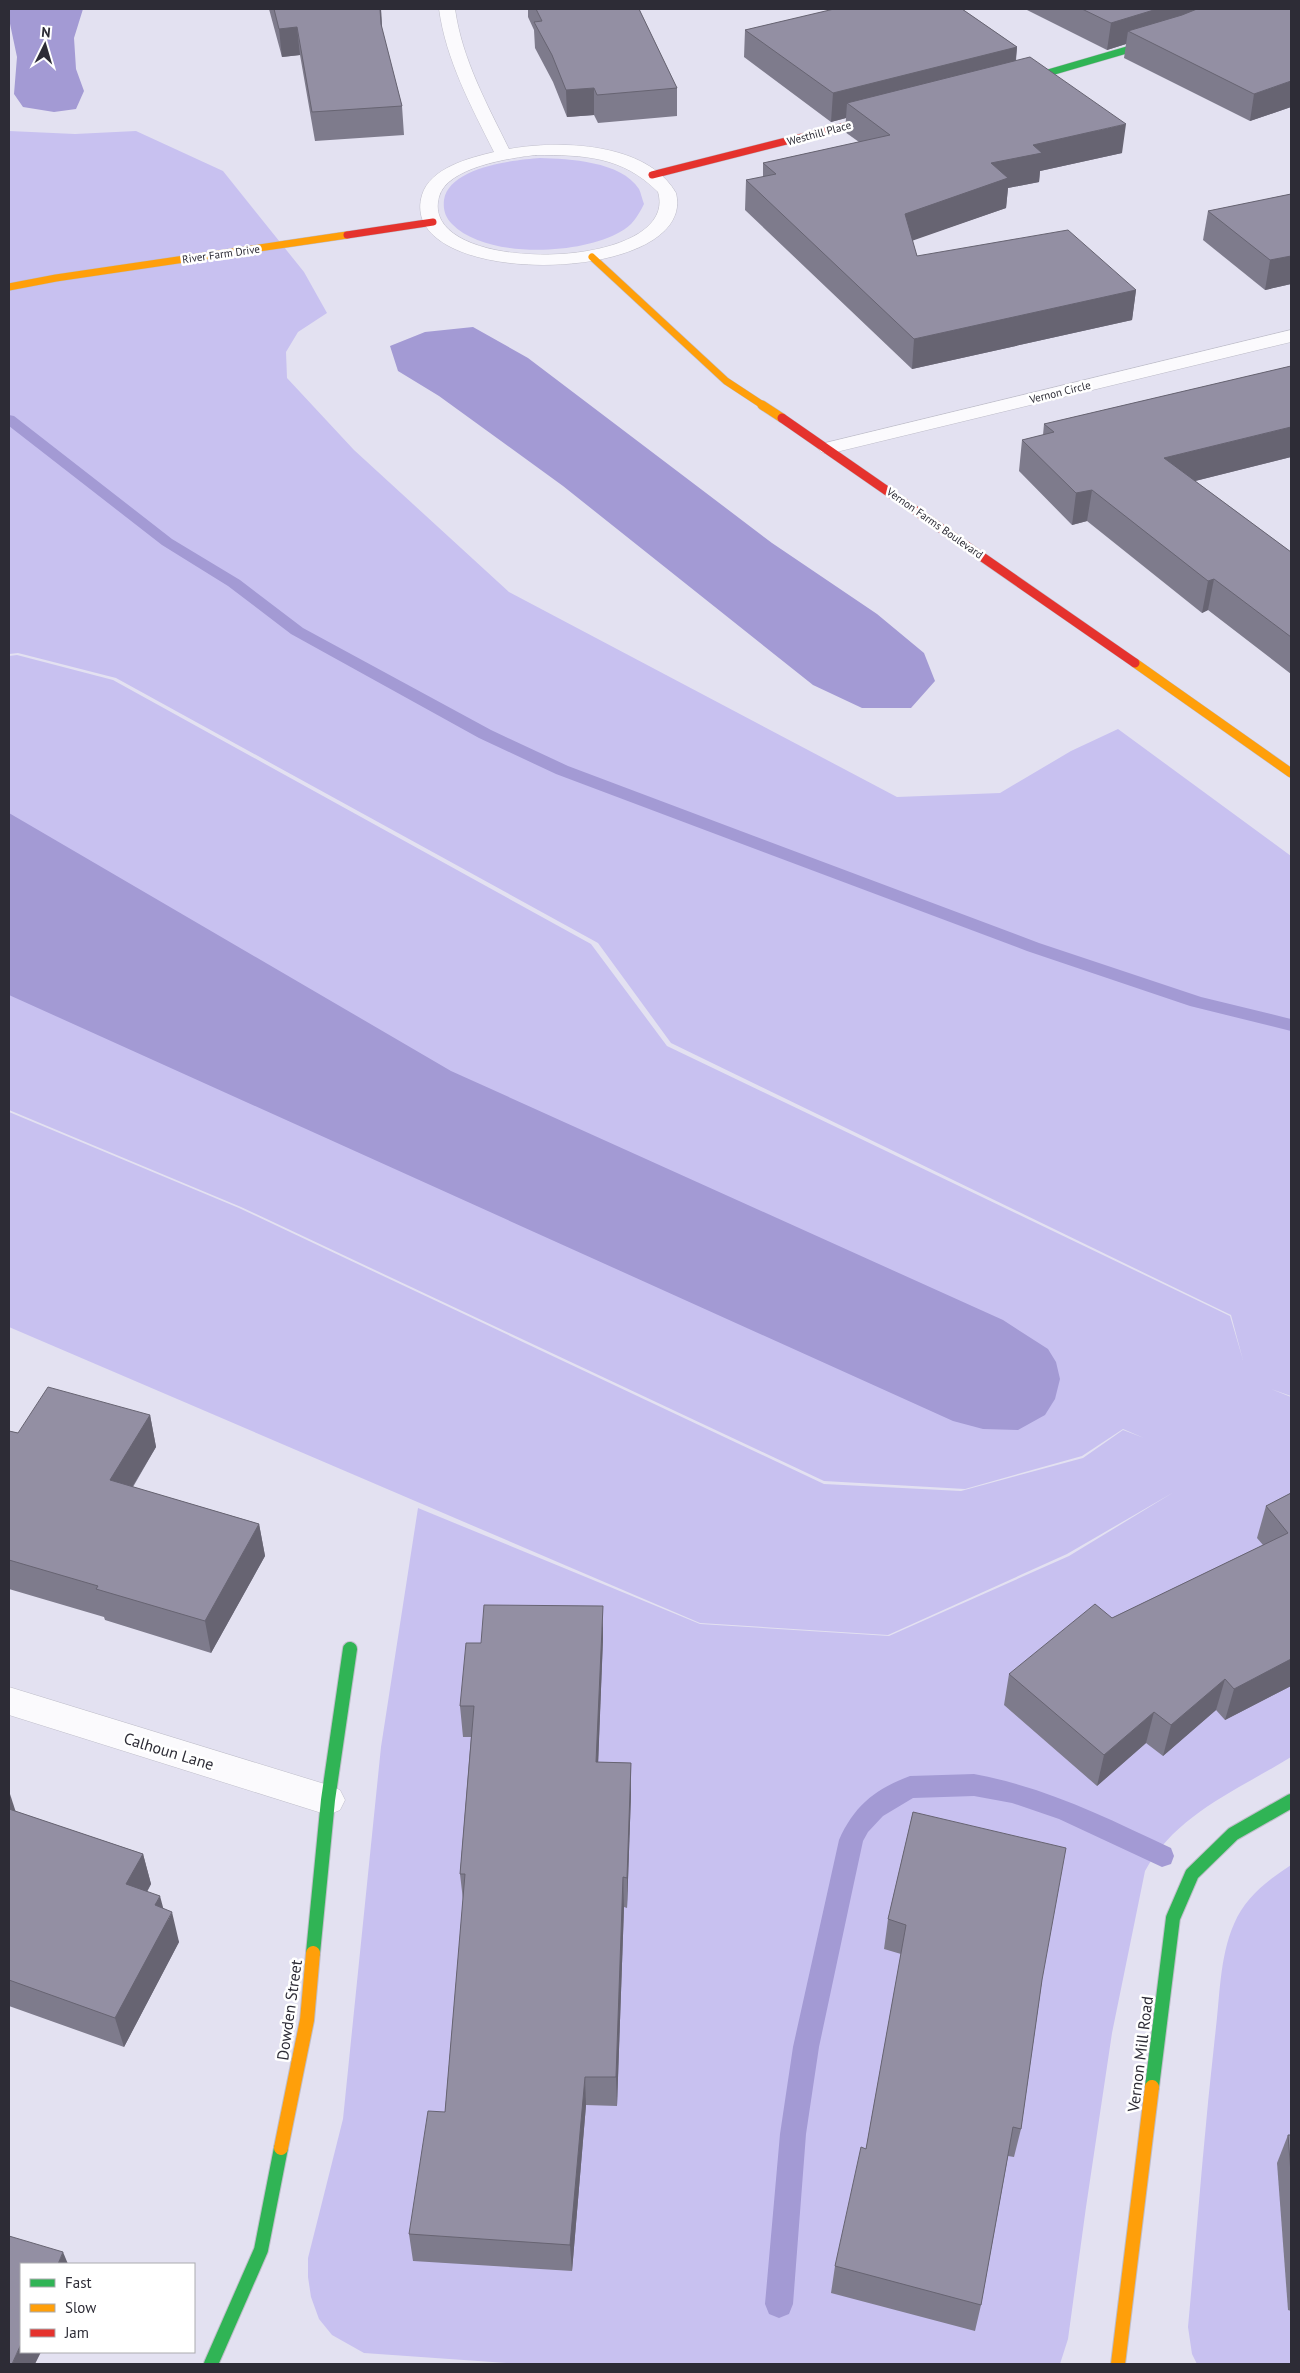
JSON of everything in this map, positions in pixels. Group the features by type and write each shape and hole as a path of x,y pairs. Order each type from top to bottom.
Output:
{"street":[{"path":"447,9 447,18 461,62 503,154"},
{"path":"1002,86 1087,63 1171,37"},
{"name":"Westhill Place","path":"652,175 897,113"},
{"path":"536,150 578,151 602,155 633,164 652,175 667,193 668,212 664,218 655,230 628,246 592,257 549,261 507,258 470,249 442,234 428,216 428,197 442,179 468,164 503,154 536,150"},
{"name":"River Farm Drive","path":"9,287 433,222"},
{"name":"Vernon Farms Boulevard","path":"592,257 726,381 828,448 1291,773"},
{"name":"Vernon Circle","path":"828,448 1291,336"},
{"name":"Dowden Street","path":"211,2364 261,2250 307,2020 328,1800 350,1648"},
{"name":"Calhoun Lane","path":"9,1701 328,1800"},
{"name":"Vernon Mill Road","path":"1118,2364 1173,1918 1192,1874 1233,1834 1291,1802"}],"shaded area":[{"path":"9,9 83,9 74,38 76,69 84,91 76,109 54,112 23,107 14,94 17,57 9,19"},
{"path":"9,131 75,134 136,131 223,171 304,272 327,313 298,332 286,352 287,378 354,450 509,592 897,797 1000,793 1071,751 1118,729 1291,856 1291,1396 1271,1389 1291,1397 1291,1757 1210,1805 1191,1819 1173,1834 1158,1851 1145,1871 1112,2033 1068,2339 1060,2364 521,2364 364,2353 332,2335 319,2319 311,2297 308,2258 343,2119 381,1747 418,1508 700,1624 889,1636 1069,1556 1174,1492 1067,1554 888,1635 700,1623 9,1327 9,1112 239,1208 824,1484 961,1491 1083,1458 1123,1430 1144,1438 1123,1429 1082,1456 965,1489 824,1481 241,1207 9,1110 9,656 17,655 113,680 591,944 667,1046 1230,1316 1243,1360 1231,1315 671,1043 598,943 116,678 18,653 9,654"},
{"path":"540,158 594,163 620,172 639,189 644,204 628,227 620,232 603,240 558,249 510,248 487,243 467,235 452,224 446,216 444,200 448,189 457,180 484,167"},
{"path":"473,327 528,358 772,543 877,614 924,653 935,681 911,708 862,708 813,685 563,486 439,396 398,371 390,346 425,332"},
{"path":"9,813 451,1071 1003,1320 1048,1349 1056,1362 1060,1379 1055,1399 1045,1415 1018,1430 983,1429 953,1421 9,995"},
{"path":"1291,1865 1291,2364 1197,2364 1192,2354 1188,2327 1207,2109 1225,1951 1234,1924 1244,1906 1266,1883"}],"building":[{"path":"274,9 380,9 381,24 402,106 312,112 297,27 279,29"},
{"path":"536,9 639,9 677,88 597,95 594,88 566,90 552,55 534,22 542,21"},
{"path":"834,9 962,9 1017,47 833,93 745,30"},
{"path":"1082,9 1157,9 1111,23"},
{"path":"1197,9 1291,9 1291,81 1254,94 1128,31"},
{"path":"1030,57 1126,124 1033,145 1042,153 991,163 1008,178 905,214 917,256 1068,230 1136,290 914,339 746,180 776,174 763,163 890,135 847,103"},
{"path":"1291,194 1291,256 1270,260 1208,211"},
{"path":"1291,366 1291,427 1164,458 1291,552 1291,637 1214,579 1208,581 1092,490 1076,493 1022,440 1054,432 1044,424"},
{"path":"48,1387 150,1415 110,1480 259,1524 205,1621 96,1589 98,1586 9,1560 9,1431 18,1433"},
{"path":"1291,1493 1291,1659 1234,1689 1225,1679 1171,1725 1154,1712 1104,1755 1009,1674 1095,1604 1112,1618 1288,1533 1266,1506"},
{"path":"484,1605 603,1606 596,1762 631,1763 627,1878 623,1877 616,2077 585,2077 570,2245 409,2234 428,2111 445,2112 465,1874 460,1874 474,1706 460,1706 466,1643 481,1643"},
{"path":"9,1809 143,1854 126,1884 160,1896 155,1905 172,1912 115,2018 9,1980"},
{"path":"913,1812 1066,1848 1042,1980 1021,2129 1013,2127 981,2305 835,2266 861,2147 866,2149 906,1925 888,1919"},
{"path":"1288,2135 1291,2135 1291,2174"},
{"path":"9,2236 63,2252 58,2263 20,2263 20,2346 12,2364 9,2364"}],"waterway":[{"path":"9,419 167,542 234,583 297,631 485,734 562,770 1033,947 1197,1002 1291,1025"},
{"path":"779,2304 793,2134 806,2047 851,1840 859,1824 874,1808 910,1787 974,1785 1012,1792 1066,1810 1162,1856"}],"traffic: fast":[{"path":"1017,82 1161,40"},
{"path":"313,1953 328,1800 350,1649"},
{"path":"1152,2087 1173,1918 1192,1874 1233,1834 1291,1801"},
{"path":"211,2364 261,2250 281,2148"}],"traffic: slow":[{"path":"9,287 56,278 347,235"},
{"path":"592,257 726,381 782,418"},
{"path":"1135,663 1291,773"},
{"path":"281,2148 307,2020 313,1953"},
{"path":"1118,2364 1152,2087"}],"traffic: jam":[{"path":"652,175 881,117"},
{"path":"347,235 433,222"},
{"path":"782,418 1135,663"}]}
